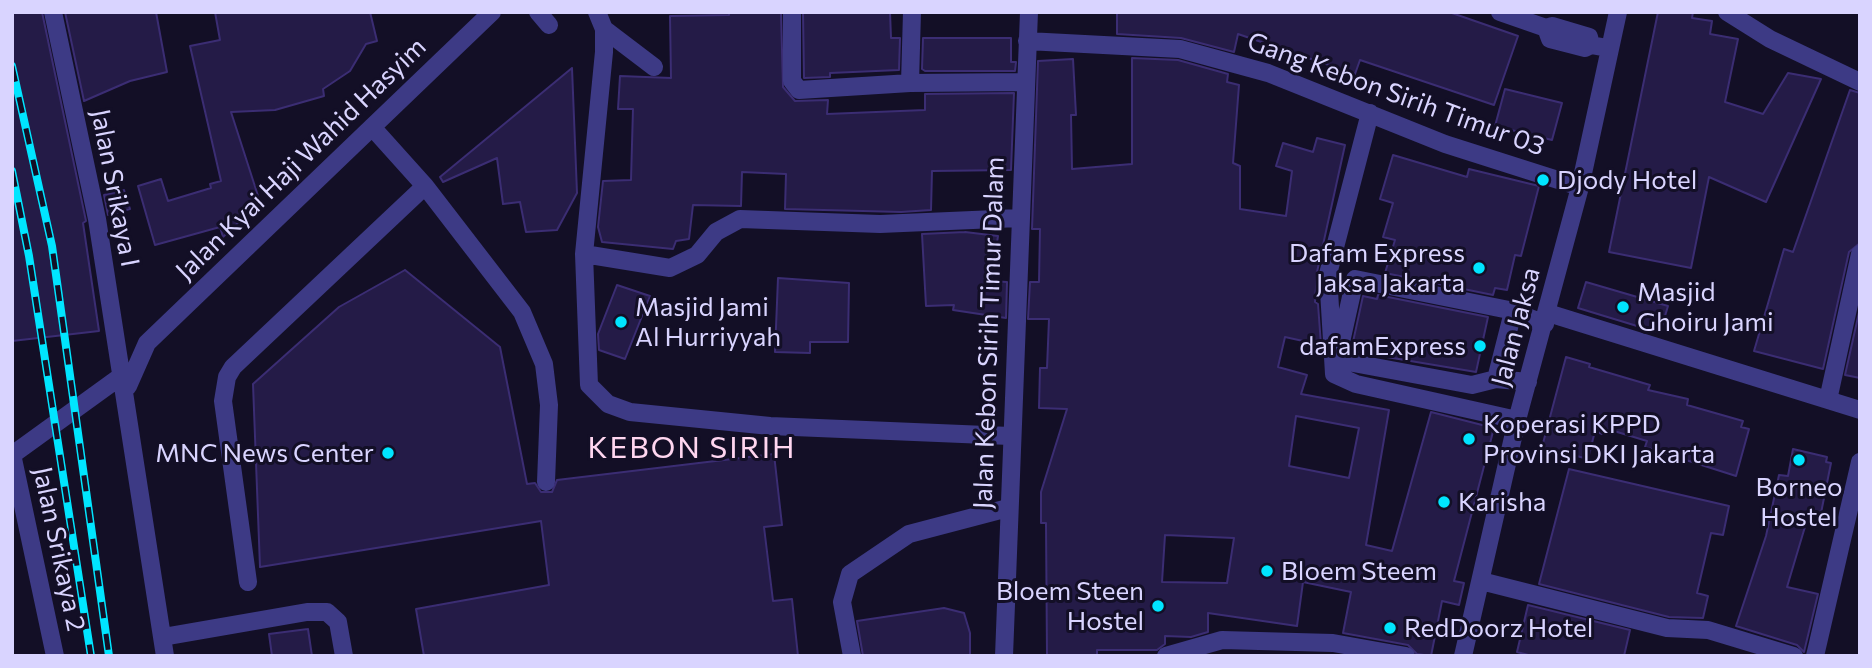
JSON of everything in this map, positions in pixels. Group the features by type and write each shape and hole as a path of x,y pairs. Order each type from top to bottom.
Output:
{"street":[{"name":"Jalan Srikaya I","path":"53,12 97,219 125,384 165,656"},
{"name":"Jalan Kyai Haji Wahid Hasyim","path":"146,343 492,12"},
{"path":"792,12 794,87 799,90 910,83 1026,82"},
{"path":"910,83 912,12"},
{"name":"Jalan Kebon Sirih Timur Dalam","path":"1004,656 1010,436 1029,12"},
{"path":"1500,12 1546,28 1550,39 1585,48 1591,45 1610,49"},
{"name":"Jalan Jaksa","path":"1463,656 1517,420 1547,318 1580,187 1618,12"},
{"path":"1727,12 1770,39 1860,82"},
{"path":"601,21 653,66"},
{"path":"601,21 584,254 589,386 608,404 630,412 770,426 1010,436"},
{"name":"Gang Kebon Sirih Timur 03","path":"1027,41 1181,49 1268,73 1445,144 1580,187"},
{"path":"1370,113 1328,274 1334,374 1356,384 1517,420"},
{"path":"372,127 425,186 522,312 544,364 549,405 546,482"},
{"path":"248,582 223,401 227,377 243,358 425,186"},
{"path":"584,254 670,268 697,255 716,232 740,219 880,223 1019,218"},
{"path":"1828,400 1860,254"},
{"path":"1528,382 1496,379 1472,385 1337,360 1355,279 1547,318 1860,410"},
{"path":"1496,379 1513,312"},
{"path":"12,454 125,384 146,343 130,344 114,330"},
{"name":"Jalan Srikaya 2","path":"12,454 55,656"},
{"path":"1815,656 1860,462"},
{"path":"852,656 842,602 850,574 909,534 1008,508"},
{"path":"1481,581 1667,628 1708,631 1794,656"},
{"path":"163,636 307,612 327,612 338,622 344,656"},
{"path":"1166,656 1222,640 1333,643 1406,656"}],"building":[{"path":"12,12 42,12 86,221 83,223 99,331 12,341"},
{"path":"65,12 156,12 167,72 130,81 84,101"},
{"path":"215,12 370,12 377,41 366,44 350,71 323,89 324,96 275,110 231,112 260,202 223,237 220,227 155,245 138,186 161,179 168,201 211,188 210,184 221,181 190,46 220,40"},
{"path":"729,12 781,12 783,87 795,101 828,100 827,114 925,110 925,94 1014,93 1011,170 932,171 931,210 901,212 785,209 786,174 742,172 741,206 693,205 689,239 676,241 673,249 602,242 598,227 603,181 631,180 633,109 618,109 620,76 671,78 670,16 729,15"},
{"path":"803,12 890,12 891,38 900,38 899,70 830,73 830,77 804,78"},
{"path":"1117,12 1449,12 1518,36 1494,105 1360,60 1355,74 1238,34 1234,52 1181,38 1117,34"},
{"path":"1658,12 1693,12 1692,18 1712,21 1710,34 1738,39 1725,102 1763,114 1788,73 1821,79 1766,202 1709,177 1691,268 1609,252"},
{"path":"923,38 1011,38 1011,62 1016,62 1015,71 925,71 922,69"},
{"path":"1132,58 1178,60 1228,74 1227,82 1239,85 1233,163 1240,166 1240,209 1286,216 1292,171 1276,166 1283,143 1313,152 1317,138 1345,145 1317,272 1315,302 1318,304 1321,345 1285,337 1278,367 1307,375 1301,394 1389,410 1366,545 1392,551 1431,412 1494,428 1454,581 1464,583 1459,605 1442,601 1431,656 1417,654 1408,645 1343,633 1351,592 1303,582 1297,626 1208,613 1208,632 1191,637 1165,636 1165,644 1157,650 1097,650 1097,656 1047,656 1046,523 1041,523 1041,492 1067,409 1039,408 1040,368 1047,368 1049,319 1028,319 1030,282 1039,282 1040,229 1032,229 1038,61 1073,59 1076,115 1071,115 1072,169 1132,164","holes":["1296,416 1359,428 1349,478 1289,466","1165,535 1234,538 1227,583 1162,582"]},
{"path":"572,68 577,193 557,230 526,232 520,202 503,204 497,158 443,182 440,177"},
{"path":"1505,89 1562,103 1552,140 1495,126"},
{"path":"1850,90 1860,93 1860,243 1849,252 1823,369 1754,351 1784,249 1793,252"},
{"path":"1393,155 1467,177 1469,169 1539,186 1521,256 1515,255 1507,290 1495,288 1493,295 1385,273 1395,240 1383,237 1393,203 1380,199"},
{"path":"124,190 130,209 108,215 104,195"},
{"path":"965,232 998,236 991,281 1007,282 1006,318 953,310 954,305 926,306 922,234"},
{"path":"405,270 500,347 527,484 535,483 541,492 552,492 557,480 774,454 782,525 764,527 773,601 792,599 798,656 424,656 416,609 549,585 541,521 260,567 253,384 339,307"},
{"path":"778,278 849,283 848,342 810,342 810,353 775,352"},
{"name":"Masjid Ghoiru Jami","path":"1586,282 1668,306 1660,333 1578,308"},
{"name":"Masjid Jami Al Hurriyyah","path":"617,285 650,296 625,359 599,350 598,334"},
{"path":"1378,295 1488,317 1476,372 1351,351 1363,296 1377,299"},
{"path":"1860,308 1860,378 1845,375"},
{"path":"1566,357 1590,364 1589,367 1650,385 1648,390 1688,399 1687,405 1743,421 1741,427 1749,429 1736,476 1645,447 1647,441 1604,428 1602,434 1595,431 1588,459 1542,447"},
{"path":"1793,449 1827,457 1826,462 1831,463 1821,513 1810,510 1787,587 1818,594 1804,652 1797,645 1736,626 1766,536 1779,475 1788,476"},
{"path":"1569,469 1729,506 1723,535 1711,533 1697,593 1708,596 1703,618 1669,617 1539,584"},
{"path":"1528,605 1630,630 1624,656 1532,656 1517,652"},
{"path":"944,608 964,613 970,633 970,656 863,656 857,621"},
{"path":"308,629 312,656 272,656 269,634"}],"railway":[{"path":"12,66 52,246 109,656"},
{"path":"12,171 29,256 91,656"}],"place":[{"name":"Djody Hotel","path":"1543,180"},
{"name":"Dafam Express Jaksa Jakarta","path":"1479,268"},
{"name":"Masjid Ghoiru Jami","path":"1623,307"},
{"name":"Masjid Jami Al Hurriyyah","path":"621,322"},
{"name":"dafamExpress","path":"1480,346"},
{"name":"Koperasi KPPD Provinsi DKI Jakarta","path":"1469,439"},
{"name":"MNC News Center","path":"388,453"},
{"name":"Borneo Hostel","path":"1799,460"},
{"name":"Karisha","path":"1444,502"},
{"name":"Bloem Steem","path":"1267,571"},
{"name":"Bloem Steen Hostel","path":"1158,606"},
{"name":"RedDoorz Hotel","path":"1390,628"}],"district":[{"name":"KEBON SIRIH","path":"692,448"}]}
